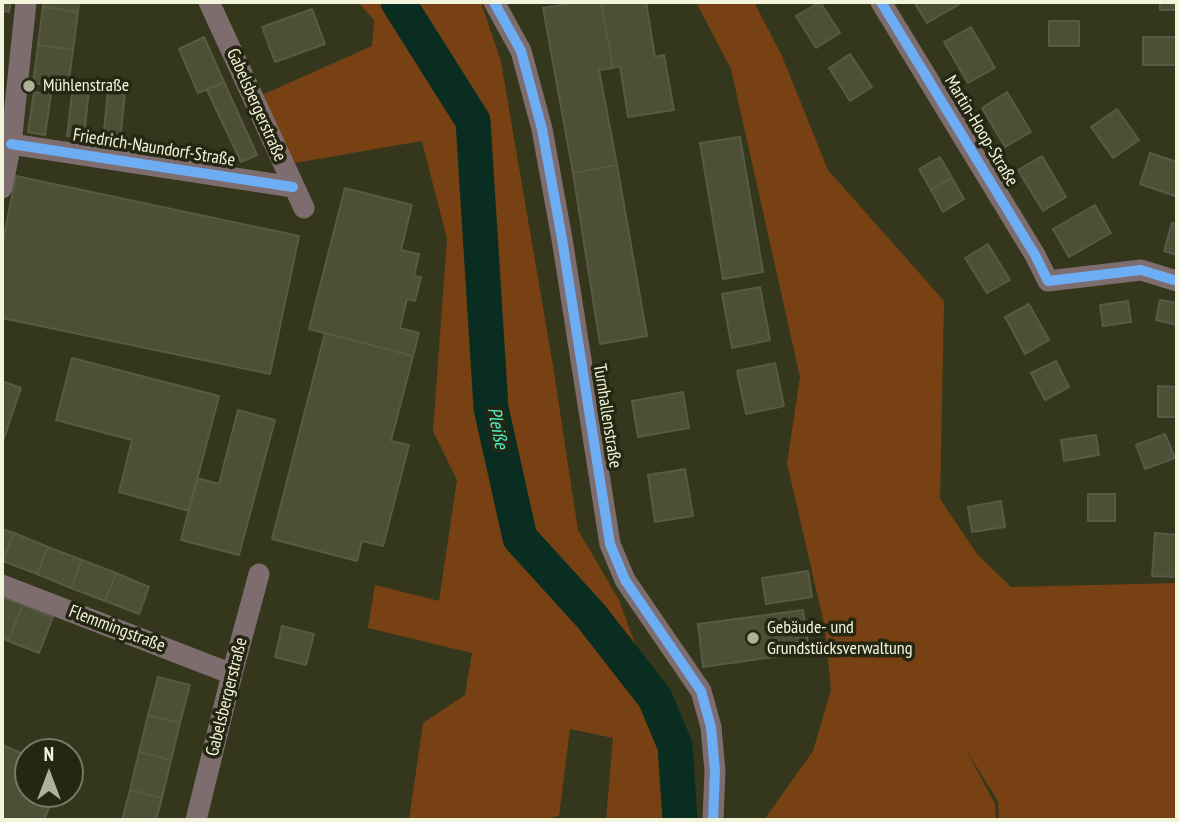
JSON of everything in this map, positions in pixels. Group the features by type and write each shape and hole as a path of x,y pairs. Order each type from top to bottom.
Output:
{"street":[{"path":"2,188 11,144 26,2"},
{"name":"Gabelsbergerstraße","path":"209,2 304,208"},
{"name":"Turnhallenstraße","path":"494,2 522,51 542,129 610,544 625,580 701,691 711,727 715,771 713,820"},
{"name":"Martin-Hoop-Straße","path":"881,2 1035,255 1048,281 1141,270 1177,281"},
{"name":"Friedrich-Naundorf-Straße","path":"11,144 293,187"},
{"name":"Gabelsbergerstraße","path":"196,820 259,574"},
{"name":"Flemmingstraße","path":"2,585 232,674"}],"shaded area":[{"path":"358,2 481,2 501,62 578,530 619,600 675,746 680,820 606,820 613,738 570,729 559,816 538,820 409,820 423,723 465,695 472,653 368,628 375,585 439,601 457,480 433,431 447,239 422,141 283,165 253,99 372,46 374,20"},
{"path":"696,2 754,2 782,56 828,170 944,301 940,499 977,554 1011,587 1177,583 1177,820 999,820 998,801 966,750 995,804 996,820 764,820 813,751 831,690 825,628 787,463 800,377 731,69"}],"building":[{"path":"2,2 11,2 9,12 2,11"},
{"path":"44,2 79,2 78,12 43,7"},
{"path":"579,2 601,2 613,68 599,70 617,165 573,173 543,8"},
{"path":"601,2 646,2 655,57 664,55 674,110 628,117 620,66 613,68"},
{"path":"820,2 840,33 816,48 796,16"},
{"path":"914,2 963,2 927,23"},
{"path":"1160,2 1177,2 1177,10 1160,10"},
{"path":"43,7 78,12 73,50 38,45"},
{"path":"312,9 325,44 275,62 262,27"},
{"path":"1049,21 1079,21 1079,46 1049,46"},
{"path":"971,27 995,68 968,83 944,42"},
{"path":"204,37 224,82 198,93 179,49"},
{"path":"1143,37 1176,37 1176,65 1143,65"},
{"path":"38,45 73,50 68,88 33,83"},
{"path":"850,54 872,87 850,101 829,68"},
{"path":"224,82 257,155 241,162 207,90"},
{"path":"73,86 89,88 84,138 67,136"},
{"path":"108,91 125,93 120,142 103,140"},
{"path":"34,92 51,94 45,135 28,132"},
{"path":"1007,92 1031,132 1005,147 982,108"},
{"path":"1117,109 1139,140 1113,158 1091,127"},
{"path":"740,137 763,272 723,279 700,143"},
{"path":"1150,153 1177,162 1175,196 1140,184"},
{"path":"1042,156 1066,197 1043,211 1018,170"},
{"path":"940,157 952,178 931,190 919,169"},
{"path":"617,165 647,336 600,344 573,173"},
{"path":"16,176 299,236 270,374 2,318 2,246"},
{"path":"952,178 964,199 943,212 931,190"},
{"path":"345,188 412,205 401,250 419,254 414,276 421,277 415,301 407,299 400,328 419,333 413,356 309,329"},
{"path":"1095,205 1111,233 1069,257 1053,229"},
{"path":"1172,223 1177,224 1177,255 1164,251"},
{"path":"988,244 1010,280 987,293 965,258"},
{"path":"760,287 770,340 732,348 722,294"},
{"path":"1160,300 1177,303 1177,325 1156,320"},
{"path":"1128,301 1131,322 1103,326 1100,305"},
{"path":"1029,304 1049,340 1025,354 1005,317"},
{"path":"325,333 413,356 391,441 409,445 383,546 362,541 357,561 272,539"},
{"path":"72,358 219,396 189,511 119,492 132,440 56,420"},
{"path":"1056,361 1069,387 1045,400 1031,373"},
{"path":"775,363 784,406 746,414 737,371"},
{"path":"2,381 21,388 2,444"},
{"path":"1158,386 1177,387 1177,417 1158,417"},
{"path":"683,392 689,428 638,437 632,401"},
{"path":"238,410 275,420 239,555 181,540 197,478 219,484"},
{"path":"1165,434 1175,458 1145,469 1136,445"},
{"path":"1096,435 1099,455 1064,461 1061,440"},
{"path":"685,469 693,516 655,522 648,475"},
{"path":"1088,494 1115,494 1115,521 1088,521"},
{"path":"1001,501 1005,527 972,532 968,507"},
{"path":"2,529 14,533 3,561 2,560"},
{"path":"14,533 48,547 37,574 3,561"},
{"path":"1155,533 1177,535 1177,577 1152,576"},
{"path":"48,547 82,560 71,588 37,574"},
{"path":"82,560 116,573 105,601 71,588"},
{"path":"808,571 812,597 766,604 762,578"},
{"path":"116,573 149,587 139,614 105,601"},
{"path":"2,597 23,605 8,641 2,638"},
{"path":"23,605 53,617 39,653 8,641"},
{"name":"Gebäude- und Grundstücksverwaltung","path":"803,610 809,652 703,667 698,624"},
{"path":"282,626 314,634 306,665 275,657"},
{"path":"158,677 190,685 180,723 148,715"},
{"path":"148,715 180,723 171,760 139,752"},
{"path":"2,745 14,750 14,808 49,808 44,820 2,820"},
{"path":"139,752 171,760 162,798 130,790"},
{"path":"130,790 162,798 156,820 122,820"}],"waterway":[{"name":"Pleiße","path":"398,2 473,121 491,408 520,538 591,616 655,698 675,746 680,820"}],"cycle path":[{"path":"494,2 521,51 542,129 610,544 625,580 701,691 711,727 715,771 713,820"},
{"path":"881,2 1035,255 1048,281 1141,270 1177,281"},
{"path":"11,144 293,187"}],"place":[{"name":"Mühlenstraße","path":"29,86"},
{"name":"Gebäude- und Grundstücksverwaltung","path":"753,638"}]}
